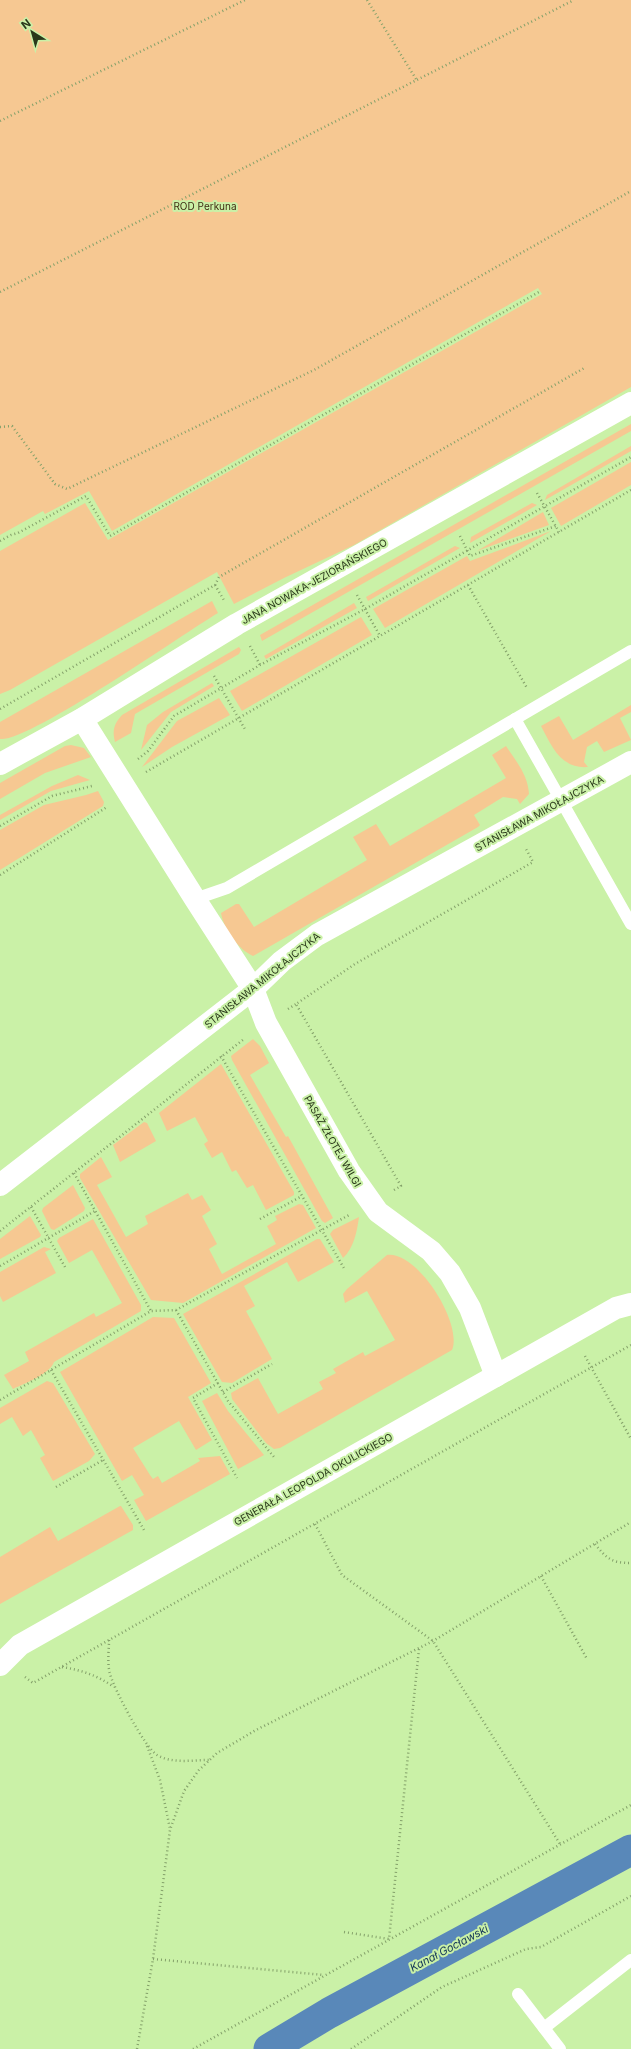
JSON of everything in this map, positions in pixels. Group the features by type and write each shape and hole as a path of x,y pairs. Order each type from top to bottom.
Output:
{"street":[{"name":"JANA NOWAKA-JEZIORAŃSKIEGO","path":"0,764 82,719 237,624 631,403"},
{"name":"PASAŻ ZŁOTEJ WILGI","path":"82,719 253,989 266,1023 349,1171 378,1212 431,1251 450,1274 470,1308 496,1376"},
{"name":"STANISŁAWA MIKOŁAJCZYKA","path":"0,1185 253,989 282,961 316,935 631,763"},
{"name":"GENERAŁA LEOPOLDA OKULICKIEGO","path":"1,1663 20,1644 616,1308 631,1304"}],"lane":[{"path":"195,899 227,888 631,651"},
{"path":"515,719 631,924"},
{"path":"544,2028 631,1960"},
{"path":"518,1994 560,2049"}],"path":[{"path":"0,121 245,0"},
{"path":"367,0 416,79"},
{"path":"0,292 416,79 574,0"},
{"path":"0,427 12,426 55,484 67,489 314,370 631,191"},
{"path":"0,541 10,535 18,533 86,496 110,536 539,292"},
{"path":"0,709 215,585 219,577 586,367"},
{"path":"254,653 260,665 364,609 631,457"},
{"path":"140,775 631,490"},
{"path":"537,493 559,532"},
{"path":"460,536 470,556 556,526"},
{"path":"468,585 538,706"},
{"path":"357,595 380,636"},
{"path":"214,676 246,731"},
{"path":"0,875 113,804"},
{"path":"0,1231 74,1174 221,1056 266,1023 355,964 533,862 524,845"},
{"path":"296,1004 401,1186"},
{"path":"221,1056 345,1270"},
{"path":"74,1174 151,1311"},
{"path":"260,1219 302,1196"},
{"path":"31,1207 65,1267"},
{"path":"0,1266 96,1211"},
{"path":"0,1400 151,1311 176,1310 352,1213"},
{"path":"176,1310 228,1401 274,1457"},
{"path":"572,1333 631,1439"},
{"path":"1,1663 33,1683 631,1345"},
{"path":"223,1392 272,1364"},
{"path":"51,1370 144,1530"},
{"path":"218,1383 193,1398 237,1478"},
{"path":"56,1487 103,1460"},
{"path":"137,2049 153,1959 170,1830 184,1791 199,1770 217,1753 256,1730 433,1641 631,1522"},
{"path":"315,1524 342,1575 433,1641 560,1844"},
{"path":"595,1544 603,1554 616,1563 631,1564"},
{"path":"541,1576 587,1659"},
{"path":"110,1640 110,1672 115,1688 146,1744 160,1780 170,1830"},
{"path":"388,1939 420,1648"},
{"path":"62,1666 82,1670 101,1678 115,1688"},
{"path":"146,1744 157,1755 170,1759 186,1761 210,1760"},
{"path":"193,2049 631,1805"},
{"path":"351,2049 442,1988 526,1949 540,1947 631,1896"},
{"path":"344,1932 388,1939"},
{"path":"153,1959 325,1975"}],"green space":[{"name":"ROD Perkuna","path":"0,0 631,0 631,387 354,545 284,578 234,604 217,572 10,690 0,694 0,551 85,503 108,540 542,294 538,288 112,531 89,491 45,514 43,511 0,535"},
{"path":"631,424 631,431 262,641 260,635"},
{"path":"631,446 631,451 545,500 547,495"},
{"path":"631,462 631,485 561,526 551,508"},
{"path":"532,503 537,505 470,543 471,537"},
{"path":"543,512 549,525 477,551"},
{"path":"551,531 385,628 373,609 467,556 470,561"},
{"path":"455,546 460,548 368,601 366,597"},
{"path":"212,601 218,613 107,685 41,724 16,736 0,739 0,722"},
{"path":"354,603 357,608 266,659 264,656"},
{"path":"361,617 372,635 242,711 230,691"},
{"path":"239,647 241,650 239,654 135,714 131,733 115,742 114,727 122,715"},
{"path":"212,683 214,686 171,712 141,750 147,725 163,712"},
{"path":"219,698 230,715 172,747 142,767 177,721"},
{"path":"631,705 631,712 620,718 631,740 604,752 597,741 587,747 584,762 588,767 579,767 571,764 558,755 541,726 559,716 573,740"},
{"path":"71,745 84,748 91,757 45,773 0,799 0,783 65,746"},
{"path":"506,746 521,768 528,787 529,794 520,804 517,799 503,797 474,815 480,825 478,827 253,956 242,949 232,938 225,926 221,913 236,904 239,904 254,927 367,860 353,837 376,824 390,846 506,778 492,755"},
{"path":"78,775 90,780 51,791 0,820 0,815 52,786"},
{"path":"98,791 104,802 103,806 0,870 0,830 44,805"},
{"path":"253,1039 260,1046 269,1063 250,1075 286,1137 288,1136 333,1218 325,1223 322,1221 232,1060 231,1056"},
{"path":"221,1064 294,1192 294,1195 266,1210 253,1185 247,1188 236,1170 232,1172 222,1152 212,1158 204,1144 208,1141 195,1117 167,1131 159,1113"},
{"path":"144,1122 147,1123 156,1141 120,1162 113,1145"},
{"path":"101,1157 112,1177 97,1185 126,1237 148,1224 145,1216 188,1193 192,1200 202,1195 211,1210 202,1216 217,1244 209,1249 222,1274 276,1244 267,1226 277,1220 275,1216 299,1204 303,1205 316,1228 183,1303 151,1300 80,1178 80,1174"},
{"path":"73,1185 85,1208 84,1211 54,1230 51,1229 42,1211 43,1208"},
{"path":"30,1216 41,1235 40,1237 0,1259 0,1239"},
{"path":"359,1217 352,1244 347,1254 343,1258 330,1234 333,1230"},
{"path":"93,1219 141,1305 141,1311 54,1362 42,1375 13,1389 4,1375 29,1361 25,1352 94,1313 96,1317 122,1303 92,1250 69,1263 57,1241 59,1238"},
{"path":"317,1239 320,1239 334,1262 298,1282 287,1262 244,1286 255,1306 246,1311 272,1359 232,1383 222,1382 183,1314"},
{"path":"44,1247 51,1249 45,1252 56,1273 3,1302 0,1296 0,1272"},
{"path":"387,1255 399,1257 412,1264 424,1276 435,1291 451,1324 454,1338 452,1350 280,1448 274,1449 266,1443 232,1399 231,1393 258,1378 278,1414 323,1389 319,1382 336,1373 333,1369 363,1352 365,1356 395,1340 367,1291 345,1303 343,1294"},
{"path":"153,1317 174,1318 211,1383 188,1397 212,1440 196,1450 179,1421 133,1448 153,1479 158,1476 162,1483 200,1461 198,1458 220,1456 230,1474 146,1521 134,1500 144,1495 132,1475 122,1481 60,1372"},
{"path":"47,1381 53,1383 95,1454 89,1461 53,1481 40,1458 45,1455 31,1430 23,1436 12,1417 0,1424 0,1408"},
{"path":"217,1393 228,1411 264,1455 238,1469 202,1401"},
{"path":"120,1506 133,1525 133,1530 0,1604 0,1557 50,1527 58,1541"}],"waterway":[{"name":"Kanał Gocławski","path":"269,2049 329,2013 631,1850"}]}
